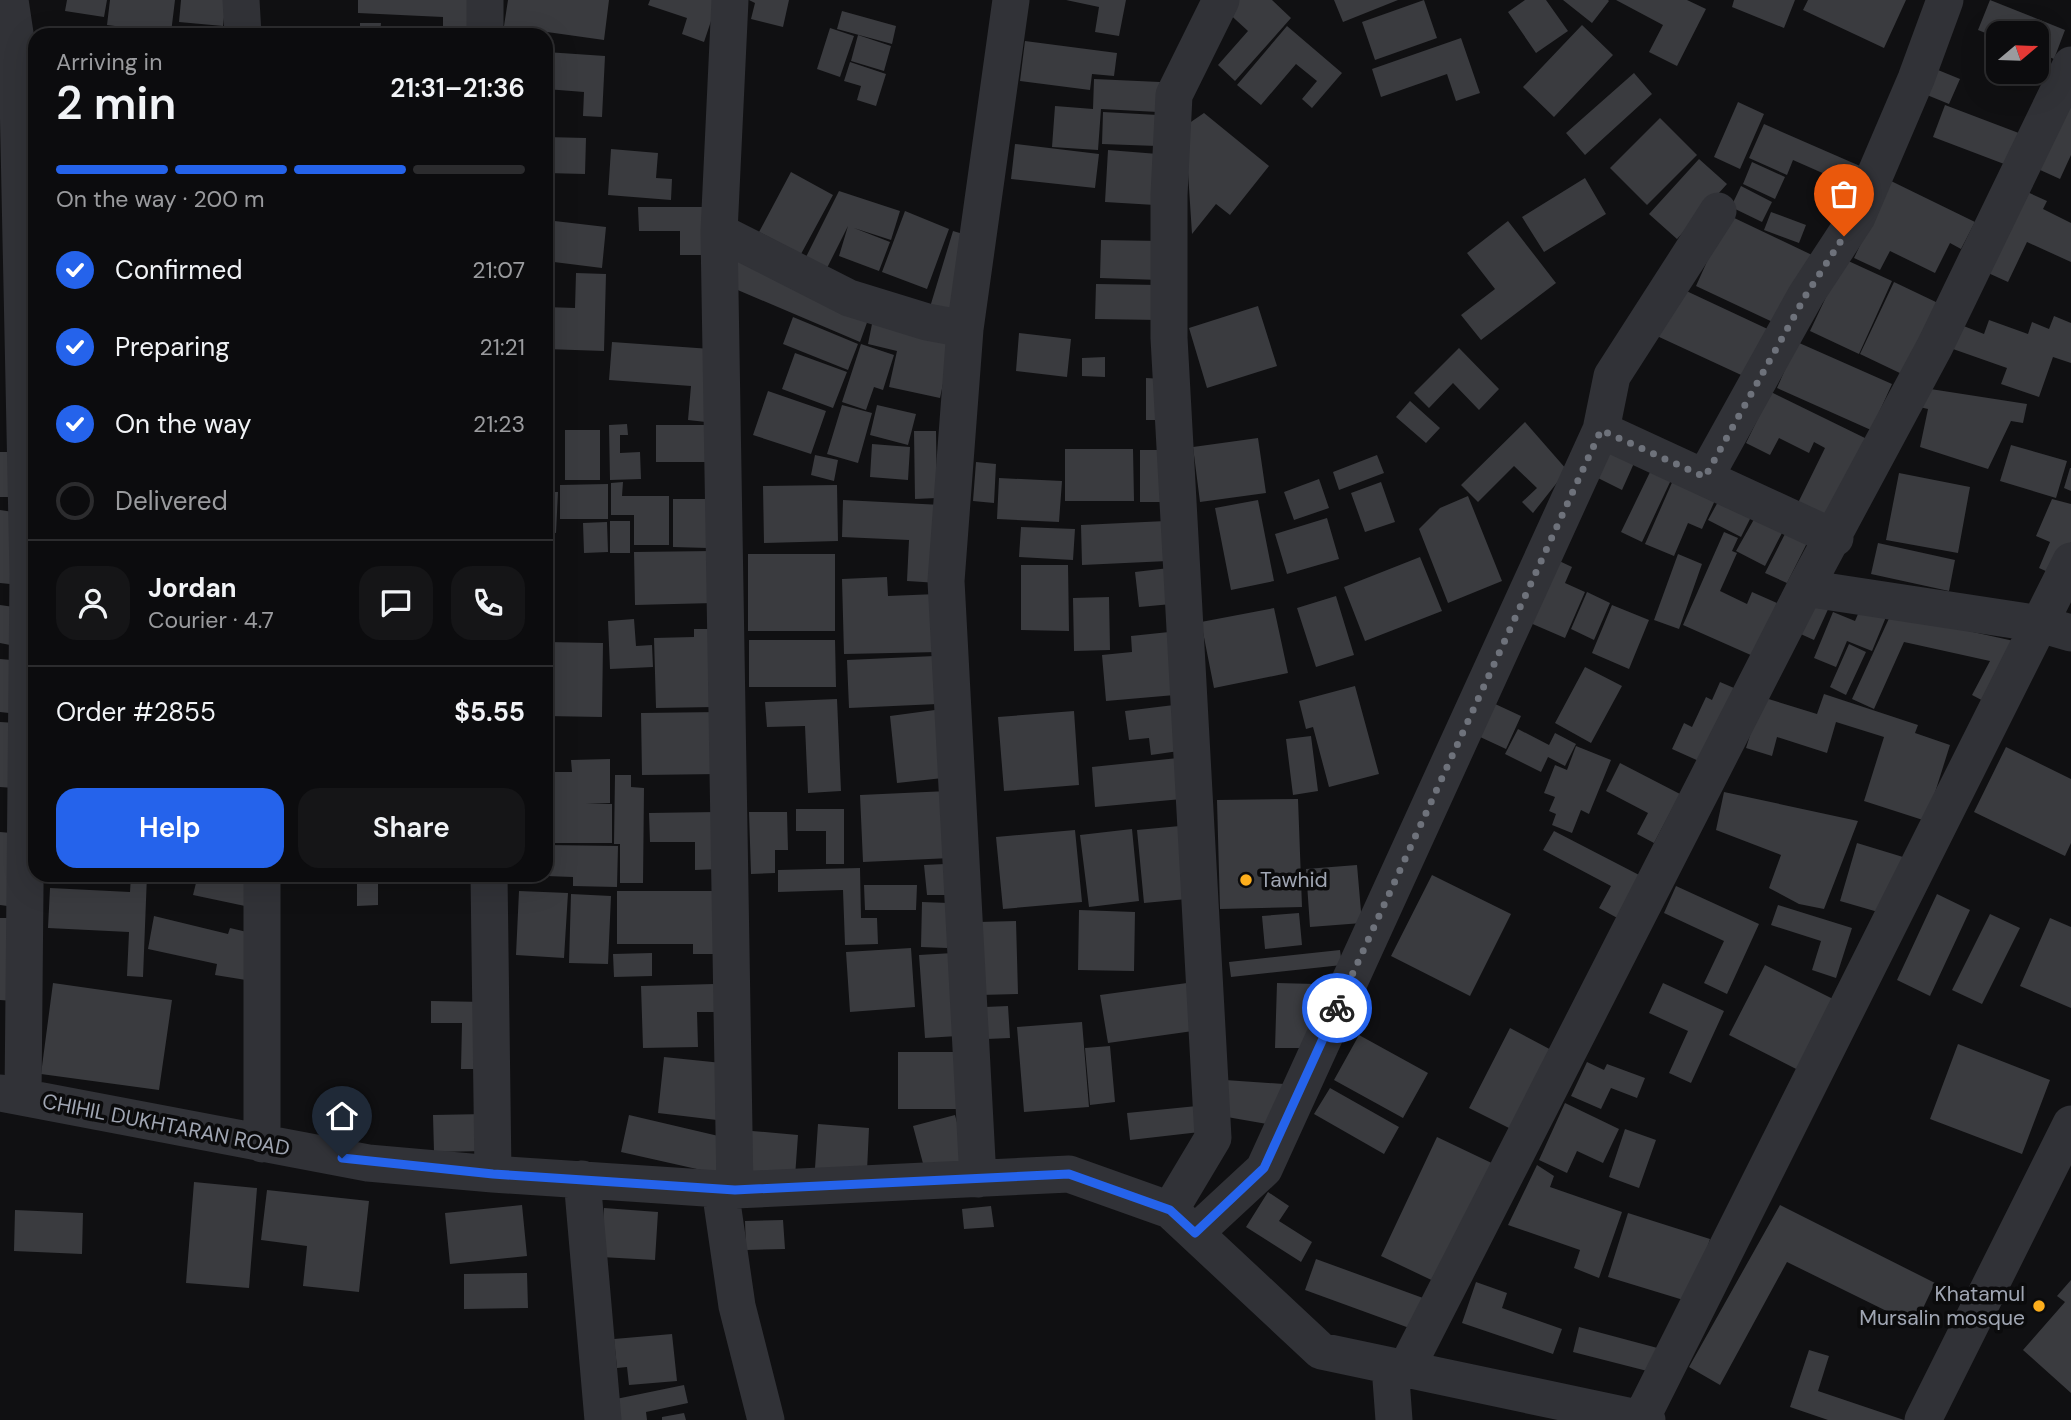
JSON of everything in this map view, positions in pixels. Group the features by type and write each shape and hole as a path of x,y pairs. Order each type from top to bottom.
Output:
{"street":[{"path":"10,0 17,47 28,574 12,1095"},
{"path":"241,0 243,28"},
{"path":"485,0 485,28"},
{"path":"730,0 719,232 728,1190 737,1306 766,1420"},
{"path":"978,1178 946,580 965,329 1011,0"},
{"path":"1182,1222 1213,1138 1169,338 1169,195 1174,95 1220,0"},
{"path":"1705,477 1806,295 1857,217 1916,79 1945,0"},
{"path":"1394,1420 1398,1367 1805,588 1835,538 1935,346 2071,65"},
{"path":"1182,1222 1264,1168 1601,430 1612,376 1718,211"},
{"path":"719,232 849,298 927,322 965,329"},
{"path":"1601,430 1835,538"},
{"path":"1644,1419 2055,629 2071,561"},
{"path":"1805,588 2055,629"},
{"path":"262,882 262,1144"},
{"path":"489,882 493,1174"},
{"name":"CHIHIL DUKHTARAN ROAD","path":"12,1095 368,1163 493,1174 728,1190 1069,1174 1182,1222 1321,1352 1644,1419"},
{"path":"1923,1420 2071,1124"},
{"path":"582,1180 603,1420"}],"building":[{"path":"67,0 107,0 104,17 65,11"},
{"path":"110,0 175,0 172,28 107,25"},
{"path":"181,0 226,0 223,26 179,22"},
{"path":"358,0 469,0 471,28 443,28 443,17 358,13"},
{"path":"508,0 609,0 604,40 553,33 553,28 504,26"},
{"path":"650,0 718,0 704,42 682,34 687,18 648,5"},
{"path":"749,0 789,0 783,27 751,19 755,3"},
{"path":"1066,0 1126,0 1119,36 1095,32 1099,7"},
{"path":"1232,0 1272,0 1291,18 1235,81 1218,65 1248,31 1224,9"},
{"path":"1334,0 1398,0 1343,22"},
{"path":"1424,0 1437,38 1375,60 1362,22"},
{"path":"1525,0 1546,0 1568,31 1536,53 1508,12"},
{"path":"1563,0 1608,0 1609,1 1592,23"},
{"path":"1616,0 1687,0 1706,9 1677,66 1649,52 1663,25"},
{"path":"1734,0 1795,0 1784,28 1732,7"},
{"path":"1808,0 1906,0 1884,48 1803,10"},
{"path":"1990,0 2042,21 1986,21 1986,33 1978,30"},
{"path":"842,11 896,26 892,44 837,29"},
{"path":"360,23 381,23 381,28 360,28"},
{"path":"2049,24 2065,30 2054,59 2049,57"},
{"path":"1582,25 1613,55 1554,117 1523,87"},
{"path":"1287,26 1342,73 1312,108 1302,99 1317,81 1296,64 1261,105 1237,85"},
{"path":"830,28 854,36 840,77 817,69"},
{"path":"858,35 891,46 884,71 851,61"},
{"path":"1461,38 1480,93 1456,101 1447,74 1381,97 1372,69"},
{"path":"1025,41 1117,53 1114,76 1092,74 1090,90 1020,81"},
{"path":"553,52 605,56 602,117 583,116 584,92 553,90"},
{"path":"850,62 886,74 876,106 857,100 861,86 844,81"},
{"path":"1938,70 1960,79 1949,104 1927,95"},
{"path":"1634,73 1652,94 1585,155 1566,133"},
{"path":"1094,79 1160,82 1158,112 1101,109 1098,150 1052,147 1055,106 1093,109"},
{"path":"1738,102 1764,114 1740,169 1714,157"},
{"path":"2071,103 2071,155 2060,179 2038,169"},
{"path":"1945,105 2024,135 2012,167 1933,137"},
{"path":"1103,112 1158,115 1157,146 1102,144"},
{"path":"1204,113 1269,166 1230,215 1216,204 1192,234 1185,126"},
{"path":"1660,118 1697,155 1647,205 1610,168"},
{"path":"1764,124 1860,166 1852,186 1793,160 1787,175 1749,158"},
{"path":"553,137 586,138 585,174 553,173"},
{"path":"1015,144 1099,154 1095,188 1011,179"},
{"path":"611,149 658,153 656,178 672,179 671,200 608,195"},
{"path":"1108,150 1158,154 1155,205 1105,202"},
{"path":"1699,159 1727,184 1677,239 1649,214"},
{"path":"1752,162 1785,177 1775,199 1743,184"},
{"path":"791,172 833,195 801,254 759,232"},
{"path":"1585,178 1606,214 1544,252 1522,217"},
{"path":"1891,181 1975,222 1961,249 1950,243 1935,273 1890,251 1880,270 1854,258"},
{"path":"1741,186 1772,202 1762,222 1731,207"},
{"path":"839,191 900,211 891,240 854,228 890,242 879,271 839,256 848,226 826,270 805,259"},
{"path":"2025,191 2047,201 2043,209 2071,223 2071,262 2027,242 2008,282 1986,272"},
{"path":"638,207 709,207 709,255 680,255 680,231 639,231"},
{"path":"905,211 949,229 927,289 882,272"},
{"path":"1771,212 1806,225 1799,243 1764,230"},
{"path":"1728,215 1812,255 1779,325 1696,286"},
{"path":"553,221 606,227 602,268 553,262"},
{"path":"1508,221 1556,283 1481,340 1461,315 1495,289 1467,253"},
{"path":"953,231 970,236 958,323 927,317"},
{"path":"1101,240 1161,241 1160,280 1100,278"},
{"path":"738,252 869,317 860,342 733,288"},
{"path":"1844,259 1892,281 1859,354 1810,331"},
{"path":"576,273 606,274 604,351 553,349 553,307 575,308"},
{"path":"1894,282 1938,303 1904,375 1860,354"},
{"path":"1096,284 1159,285 1159,320 1095,319"},
{"path":"1680,288 1774,332 1752,380 1657,336"},
{"path":"1258,306 1277,366 1207,388 1189,328"},
{"path":"2054,316 2071,323 2071,363 2053,357 2039,397 2001,384 2007,368 1953,349 1961,325 1984,334 1989,320 2028,334 2032,322 2049,329"},
{"path":"793,317 858,344 848,370 783,344"},
{"path":"873,319 953,337 940,398 889,387 897,351 868,344"},
{"path":"1019,333 1071,339 1067,377 1016,371"},
{"path":"612,342 711,349 706,422 688,420 691,386 609,380"},
{"path":"1797,342 1892,384 1871,430 1777,388"},
{"path":"861,344 894,355 883,390 874,387 866,410 842,402"},
{"path":"1459,348 1499,389 1479,410 1453,383 1429,408 1414,393"},
{"path":"795,353 847,372 833,408 782,389"},
{"path":"1105,357 1105,377 1082,376 1082,358"},
{"path":"1146,378 1164,379 1164,420 1146,420"},
{"path":"1924,388 2027,404 2023,423 2011,421 1988,469 1920,447 1928,409 1915,406"},
{"path":"768,391 826,411 811,454 753,435"},
{"path":"1771,392 1869,440 1828,527 1794,511 1825,448 1814,442 1809,453 1779,438 1770,455 1746,443"},
{"path":"1410,401 1440,428 1426,443 1396,417"},
{"path":"842,405 872,413 858,463 827,454"},
{"path":"877,405 916,414 908,445 870,435"},
{"path":"1525,422 1567,470 1533,513 1522,502 1537,488 1514,466 1478,502 1461,485"},
{"path":"627,424 628,435 620,435 620,453 640,452 641,479 610,480 609,425"},
{"path":"656,425 712,425 713,462 656,462"},
{"path":"565,430 600,430 600,480 565,480"},
{"path":"914,431 936,431 937,498 915,499"},
{"path":"1258,438 1266,493 1200,502 1193,447"},
{"path":"872,444 910,447 908,480 870,477"},
{"path":"2011,445 2067,461 2056,498 2000,481"},
{"path":"1607,448 1635,461 1622,490 1594,476"},
{"path":"1065,449 1133,449 1134,501 1065,501"},
{"path":"1140,450 1164,450 1165,502 1140,502"},
{"path":"0,452 14,452 13,497 0,497"},
{"path":"815,455 838,460 834,481 811,475"},
{"path":"1377,455 1384,473 1339,490 1333,472"},
{"path":"976,462 996,464 994,503 973,501"},
{"path":"2071,468 2071,491 2064,488"},
{"path":"1651,470 1671,480 1642,542 1621,532"},
{"path":"1899,473 1970,487 1958,553 1886,540"},
{"path":"999,478 1062,481 1059,522 997,519"},
{"path":"1674,478 1717,496 1702,529 1688,523 1674,556 1645,544"},
{"path":"1319,479 1329,508 1294,520 1284,492"},
{"path":"623,482 622,496 669,496 669,545 634,545 634,515 611,515 611,483"},
{"path":"1381,482 1395,522 1365,532 1351,493"},
{"path":"608,484 608,519 560,519 560,485"},
{"path":"837,485 838,541 764,543 763,486"},
{"path":"553,492 558,492 556,533 553,533"},
{"path":"1468,496 1502,581 1448,603 1419,529 1440,508"},
{"path":"1720,498 1752,515 1741,537 1708,520"},
{"path":"673,499 709,499 708,548 673,547"},
{"path":"2052,499 2071,504 2071,542 2057,576 2039,568 2050,542 2036,536"},
{"path":"843,500 942,505 939,583 907,581 909,540 842,537"},
{"path":"1258,500 1274,581 1231,590 1215,508"},
{"path":"0,510 20,513 10,584 0,583"},
{"path":"1757,514 1784,529 1765,566 1736,551"},
{"path":"1327,518 1339,559 1287,574 1275,534"},
{"path":"610,521 630,521 630,553 610,553"},
{"path":"1166,521 1168,561 1082,565 1081,525"},
{"path":"607,522 608,552 584,553 583,523"},
{"path":"1021,527 1075,529 1073,560 1019,557"},
{"path":"1788,528 1809,539 1787,583 1765,573"},
{"path":"1724,532 1738,538 1732,551 1737,553 1720,591 1747,604 1752,592 1777,603 1753,656 1683,625"},
{"path":"1878,543 1955,560 1949,591 1871,574"},
{"path":"713,551 714,603 635,605 634,552"},
{"path":"748,554 835,554 835,631 748,631"},
{"path":"1678,554 1702,564 1679,629 1654,620"},
{"path":"1420,557 1442,611 1365,641 1344,587"},
{"path":"1555,559 1572,567 1565,583 1585,592 1565,638 1528,622"},
{"path":"1021,565 1068,565 1069,631 1021,630"},
{"path":"1169,568 1172,604 1139,607 1135,572"},
{"path":"887,577 888,596 937,594 939,652 844,654 842,579"},
{"path":"1587,592 1610,603 1594,640 1571,629"},
{"path":"1336,596 1354,655 1316,667 1297,608"},
{"path":"1810,596 1830,605 1814,640 1794,631"},
{"path":"1109,597 1110,650 1074,651 1073,598"},
{"path":"0,605 21,608 15,646 0,643"},
{"path":"1612,605 1649,620 1629,669 1592,653"},
{"path":"1861,607 1886,617 1872,651 1847,641 1836,667 1814,658 1833,612 1855,621"},
{"path":"1274,608 1288,673 1214,688 1201,622"},
{"path":"1891,614 2023,643 1991,705 1972,695 1990,661 1904,642 1874,709 1852,699"},
{"path":"634,619 636,646 652,645 653,667 610,669 608,621"},
{"path":"694,629 712,629 714,707 656,708 654,638 694,637"},
{"path":"1169,632 1175,695 1106,701 1102,655 1132,652 1131,636"},
{"path":"749,640 835,640 836,687 749,687"},
{"path":"553,642 603,643 602,717 553,716"},
{"path":"1849,644 1866,652 1846,695 1830,687"},
{"path":"935,656 938,704 849,708 847,660"},
{"path":"0,659 23,661 18,714 0,712"},
{"path":"1585,667 1622,686 1591,743 1555,723"},
{"path":"1720,682 1734,688 1701,762 1672,749 1684,723 1692,727 1706,697 1712,700"},
{"path":"1355,686 1379,774 1329,787 1313,727 1306,729 1299,701"},
{"path":"1824,694 1918,725 1915,733 1950,745 1926,821 1864,801 1884,737 1836,722 1827,753 1777,737 1772,756 1746,748 1762,697 1817,714"},
{"path":"837,699 841,791 808,793 805,726 767,727 765,702"},
{"path":"1493,703 1521,716 1506,749 1478,736"},
{"path":"1174,705 1179,751 1151,755 1149,738 1129,740 1125,711"},
{"path":"935,710 943,778 897,783 890,716"},
{"path":"1074,711 1079,785 1004,791 998,717"},
{"path":"719,712 720,774 642,775 641,713"},
{"path":"0,722 17,723 14,788 0,787"},
{"path":"1518,729 1549,745 1555,733 1576,744 1565,766 1548,757 1541,772 1505,754"},
{"path":"1311,736 1318,791 1293,795 1286,739"},
{"path":"1576,746 1611,760 1589,814 1581,810 1572,833 1552,825 1556,814 1549,811 1555,797 1544,793 1555,765 1567,770"},
{"path":"2006,747 2071,779 2071,843 2065,856 1974,812"},
{"path":"1178,758 1182,799 1095,807 1092,767"},
{"path":"610,759 610,803 586,804 612,804 612,843 553,843 553,772 572,772 571,760"},
{"path":"1620,763 1680,794 1654,843 1637,834 1648,813 1606,791"},
{"path":"615,775 631,775 631,787 644,788 643,883 620,883 620,844 614,844"},
{"path":"948,791 951,858 863,862 860,795"},
{"path":"1724,792 1858,821 1824,909 1799,904 1769,888 1781,855 1716,830"},
{"path":"1298,799 1302,907 1220,909 1217,800"},
{"path":"796,809 844,809 844,864 826,864 826,831 796,831"},
{"path":"717,812 719,869 695,870 695,842 650,842 649,813"},
{"path":"749,812 787,812 788,850 775,850 775,873 751,874"},
{"path":"1180,826 1187,899 1144,903 1137,830"},
{"path":"1132,829 1139,901 1089,907 1080,835"},
{"path":"1075,830 1082,902 1003,909 996,837"},
{"path":"1554,831 1643,877 1621,920 1599,908 1611,886 1543,850"},
{"path":"0,832 23,834 15,907 0,905"},
{"path":"1857,843 1903,857 1885,914 1840,901"},
{"path":"553,845 618,846 617,887 573,886 573,877 553,876"},
{"path":"945,864 947,895 927,895 924,865"},
{"path":"1357,865 1362,923 1310,927 1306,869"},
{"path":"860,868 861,918 877,918 878,944 845,945 843,890 778,892 778,870"},
{"path":"1432,875 1511,914 1470,996 1391,956"},
{"path":"131,882 147,882 143,977 127,976 129,932 48,928 50,888 130,892"},
{"path":"196,882 249,882 245,906 193,895"},
{"path":"357,882 378,882 378,905 357,906"},
{"path":"864,885 917,885 916,910 865,910"},
{"path":"1676,886 1759,924 1727,994 1704,983 1724,941 1664,913"},
{"path":"519,891 568,893 564,958 516,955"},
{"path":"617,891 720,891 720,954 693,954 693,944 617,944"},
{"path":"571,894 611,896 608,964 569,963"},
{"path":"1937,894 1970,910 1930,996 1897,980"},
{"path":"922,902 949,903 947,948 921,947"},
{"path":"1778,905 1852,928 1836,978 1812,970 1821,941 1771,925"},
{"path":"1079,910 1135,912 1134,971 1078,970"},
{"path":"1299,913 1302,945 1265,949 1262,916"},
{"path":"1990,914 2020,928 1982,1004 1952,990"},
{"path":"154,916 228,934 230,928 247,932 246,980 215,975 217,964 148,949"},
{"path":"0,918 16,918 13,1001 0,1000"},
{"path":"2050,918 2071,927 2071,1008 2020,986"},
{"path":"1016,921 1018,994 980,995 978,922"},
{"path":"911,948 915,1007 850,1012 846,952"},
{"path":"1340,950 1342,965 1231,977 1229,962"},
{"path":"652,953 652,976 614,977 613,954"},
{"path":"953,953 958,1036 925,1038 919,955"},
{"path":"1765,965 1837,1001 1802,1072 1729,1035"},
{"path":"53,983 172,1000 159,1090 41,1074"},
{"path":"1187,983 1193,1031 1108,1043 1100,995"},
{"path":"1277,983 1315,984 1313,1048 1275,1048"},
{"path":"1663,983 1724,1011 1691,1083 1669,1073 1688,1031 1649,1013"},
{"path":"714,984 715,1012 697,1012 698,1047 643,1048 641,986"},
{"path":"431,1001 486,1002 485,1069 461,1069 462,1023 431,1023"},
{"path":"1008,1006 1010,1038 987,1039 985,1007"},
{"path":"1082,1022 1089,1107 1024,1112 1017,1027"},
{"path":"1510,1028 1557,1053 1517,1132 1469,1108"},
{"path":"1359,1035 1428,1073 1403,1118 1334,1080"},
{"path":"1958,1044 2050,1080 2022,1154 1930,1119"},
{"path":"1110,1046 1115,1102 1090,1105 1085,1048"},
{"path":"898,1052 960,1052 960,1109 898,1109"},
{"path":"664,1057 722,1063 717,1120 658,1113"},
{"path":"1587,1062 1604,1070 1607,1064 1645,1078 1637,1098 1611,1088 1601,1109 1571,1096"},
{"path":"1225,1080 1284,1084 1267,1124 1227,1117"},
{"path":"1330,1088 1399,1127 1384,1154 1314,1114"},
{"path":"1565,1103 1619,1129 1603,1163 1577,1151 1567,1173 1539,1160"},
{"path":"1197,1106 1200,1132 1130,1140 1127,1113"},
{"path":"485,1114 486,1151 434,1152 433,1115"},
{"path":"629,1115 727,1138 719,1174 621,1152"},
{"path":"955,1115 967,1160 925,1171 913,1126"},
{"path":"818,1124 869,1128 867,1171 815,1168"},
{"path":"1625,1129 1656,1140 1639,1188 1609,1177"},
{"path":"752,1131 798,1135 795,1177 750,1174"},
{"path":"1437,1137 1500,1167 1444,1286 1381,1256"},
{"path":"1537,1165 1554,1176 1550,1187 1622,1212 1599,1278 1574,1268 1580,1250 1508,1225"},
{"path":"194,1182 257,1188 249,1288 186,1283"},
{"path":"267,1190 369,1201 359,1292 303,1286 307,1246 261,1240"},
{"path":"1268,1192 1289,1206 1279,1221 1312,1242 1301,1262 1246,1227"},
{"path":"522,1205 527,1256 450,1264 445,1213"},
{"path":"1780,1205 1935,1283 1915,1325 1787,1262 1720,1385 1689,1367"},
{"path":"991,1206 994,1227 964,1229 962,1209"},
{"path":"604,1208 658,1212 655,1260 601,1257"},
{"path":"15,1210 83,1213 82,1254 14,1251"},
{"path":"1628,1213 1710,1239 1690,1302 1608,1277"},
{"path":"783,1220 785,1249 746,1250 745,1221"},
{"path":"1316,1259 1434,1302 1423,1333 1305,1290"},
{"path":"527,1273 528,1308 464,1309 464,1274"},
{"path":"2071,1280 2071,1393 2023,1350 2065,1302 2057,1296"},
{"path":"1476,1282 1507,1293 1502,1308 1562,1329 1553,1354 1462,1323"},
{"path":"1579,1327 1665,1350 1659,1374 1573,1352"},
{"path":"672,1334 677,1381 629,1385 627,1367 617,1368 614,1339"},
{"path":"1809,1350 1829,1356 1818,1391 1904,1420 1828,1420 1790,1407"},
{"path":"684,1385 688,1403 646,1412 647,1420 621,1420 616,1399"},
{"path":"684,1413 686,1420 662,1420 662,1417"}],"way so far":[{"path":"1337,1008 1601,430 1705,477 1806,295 1844,236"}],"place":[{"name":"Tawhid","path":"1246,880"},
{"name":"Khatamul Mursalin mosque","path":"2039,1306"}],"route":[{"path":"342,1158 368,1163 493,1174 735,1190 1069,1174 1170,1210 1195,1233 1264,1168 1337,1008"}]}
